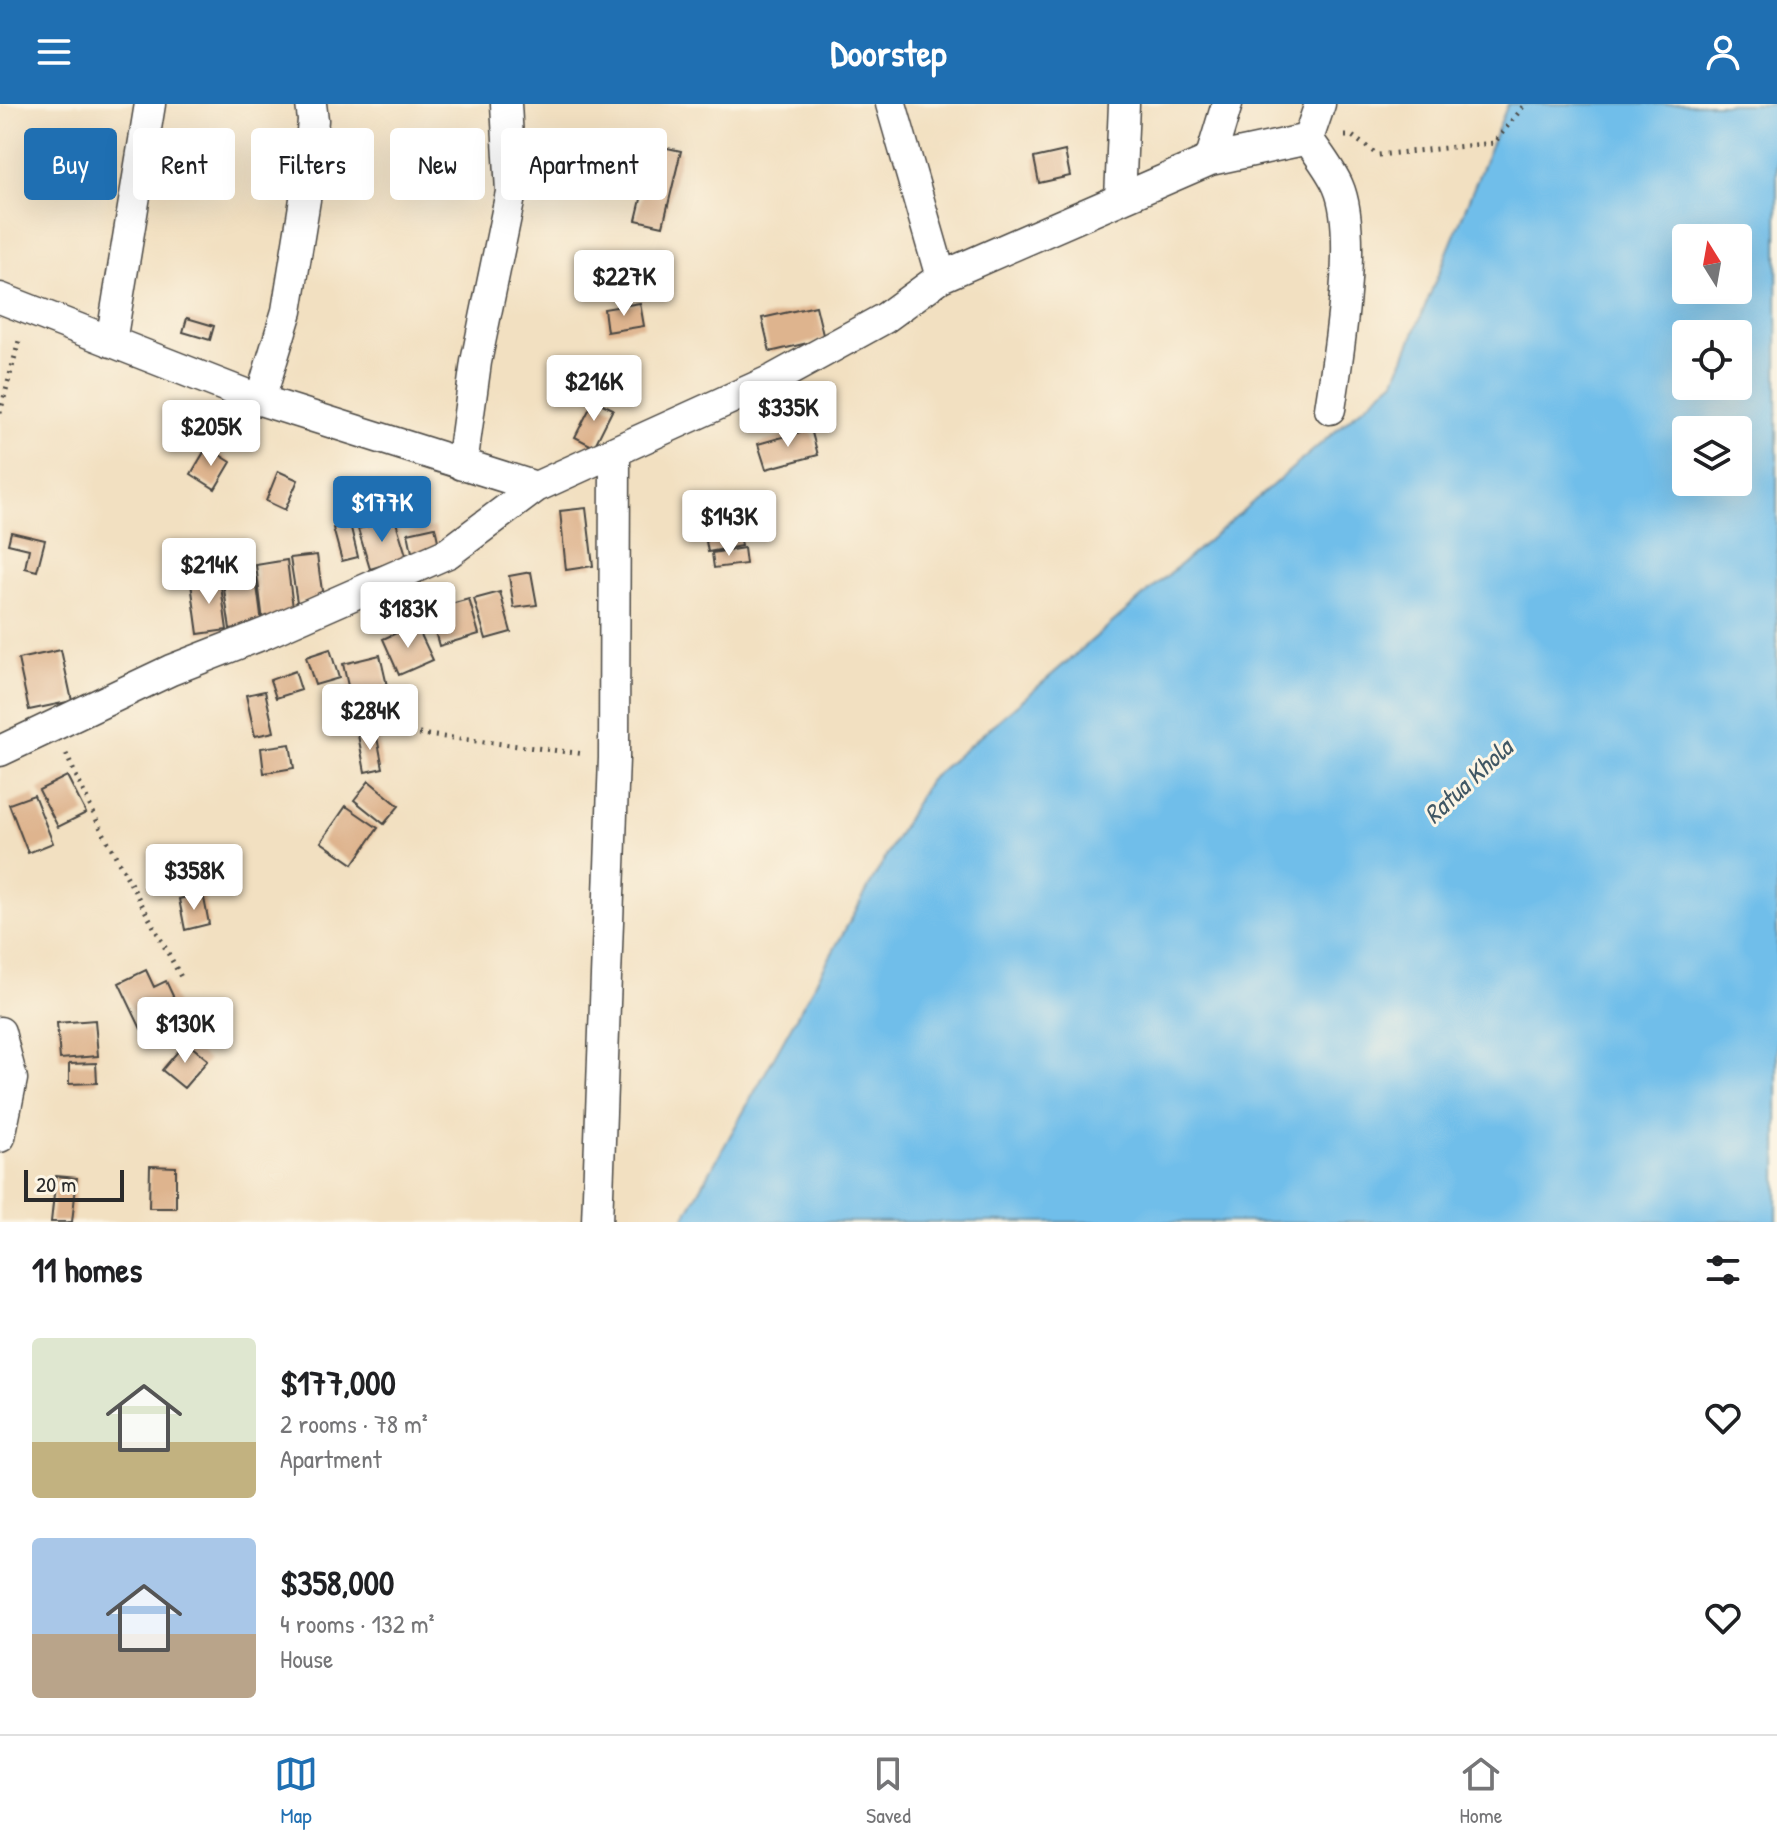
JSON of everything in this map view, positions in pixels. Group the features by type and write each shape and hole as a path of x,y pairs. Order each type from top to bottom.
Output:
{"street":[{"path":"111,342 150,104"},
{"path":"260,400 287,311 307,187 313,120 311,104"},
{"path":"462,465 476,362 511,192 506,104"},
{"path":"891,104 941,277"},
{"path":"1120,199 1124,104"},
{"path":"1210,160 1227,104"},
{"path":"1308,139 1320,104"},
{"path":"0,751 171,670 266,633 448,553 536,487 774,379 885,318 941,277 1210,160 1308,139"},
{"path":"1308,139 1339,187 1345,226 1344,320 1330,409"},
{"path":"13,304 260,400 536,487"},
{"path":"597,1222 614,758 615,453"},
{"path":"0,1032 12,1079 0,1137"}],"path":[{"path":"1308,139 1352,136 1378,155 1494,143 1525,104"},
{"path":"0,413 13,304"},
{"path":"54,726 99,825 181,977"},
{"path":"419,734 614,758"}],"water":[{"name":"Ratua Khola","path":"1508,104 1777,104 1777,1222 682,1222 928,781 1395,380"}],"building":[{"path":"667,148 681,151 663,226 636,220 641,200 667,200"},
{"path":"1065,151 1070,176 1039,183 1034,158"},
{"path":"640,303 644,326 607,332 604,309"},
{"path":"816,306 824,339 770,352 762,318"},
{"path":"187,318 214,326 210,340 183,332"},
{"path":"594,400 613,409 594,447 575,437"},
{"path":"811,429 818,455 766,469 758,444"},
{"path":"207,447 231,462 215,489 191,474"},
{"path":"278,471 298,480 285,510 266,501"},
{"path":"586,508 593,566 566,570 560,511"},
{"path":"736,518 741,546 708,552 703,525"},
{"path":"395,519 407,558 370,569 358,529"},
{"path":"350,524 358,557 342,561 333,528"},
{"path":"435,527 440,550 413,557 408,533"},
{"path":"11,532 45,540 37,571 25,568 29,549 8,544"},
{"path":"744,548 746,564 714,568 712,553"},
{"path":"317,555 323,598 297,602 290,558"},
{"path":"287,560 294,616 263,621 256,565"},
{"path":"531,572 537,605 514,608 509,576"},
{"path":"256,578 262,624 230,629 223,583"},
{"path":"220,579 227,630 198,634 191,583"},
{"path":"500,592 511,632 486,639 474,599"},
{"path":"469,599 479,634 439,646 429,610"},
{"path":"416,624 433,660 399,675 383,639"},
{"path":"330,649 339,678 315,685 306,657"},
{"path":"61,650 72,701 29,710 18,659"},
{"path":"380,655 388,690 351,699 343,664"},
{"path":"295,671 301,690 276,698 270,680"},
{"path":"265,691 274,732 255,736 246,695"},
{"path":"366,706 371,728 360,731 355,708"},
{"path":"376,732 383,768 365,772 358,735"},
{"path":"290,744 294,768 264,773 261,748"},
{"path":"67,776 86,813 58,827 39,790"},
{"path":"369,781 399,806 384,824 354,800"},
{"path":"34,795 53,843 28,853 9,804"},
{"path":"346,806 378,828 353,864 321,842"},
{"path":"203,893 209,924 185,930 179,899"},
{"path":"146,970 154,987 166,981 180,1011 141,1029 119,983"},
{"path":"95,1020 98,1056 60,1059 57,1023"},
{"path":"186,1042 208,1060 184,1088 162,1070"},
{"path":"96,1063 97,1083 69,1084 69,1064"},
{"path":"150,1166 176,1167 176,1208 149,1208"},
{"path":"56,1176 77,1178 72,1222 51,1222"}]}
